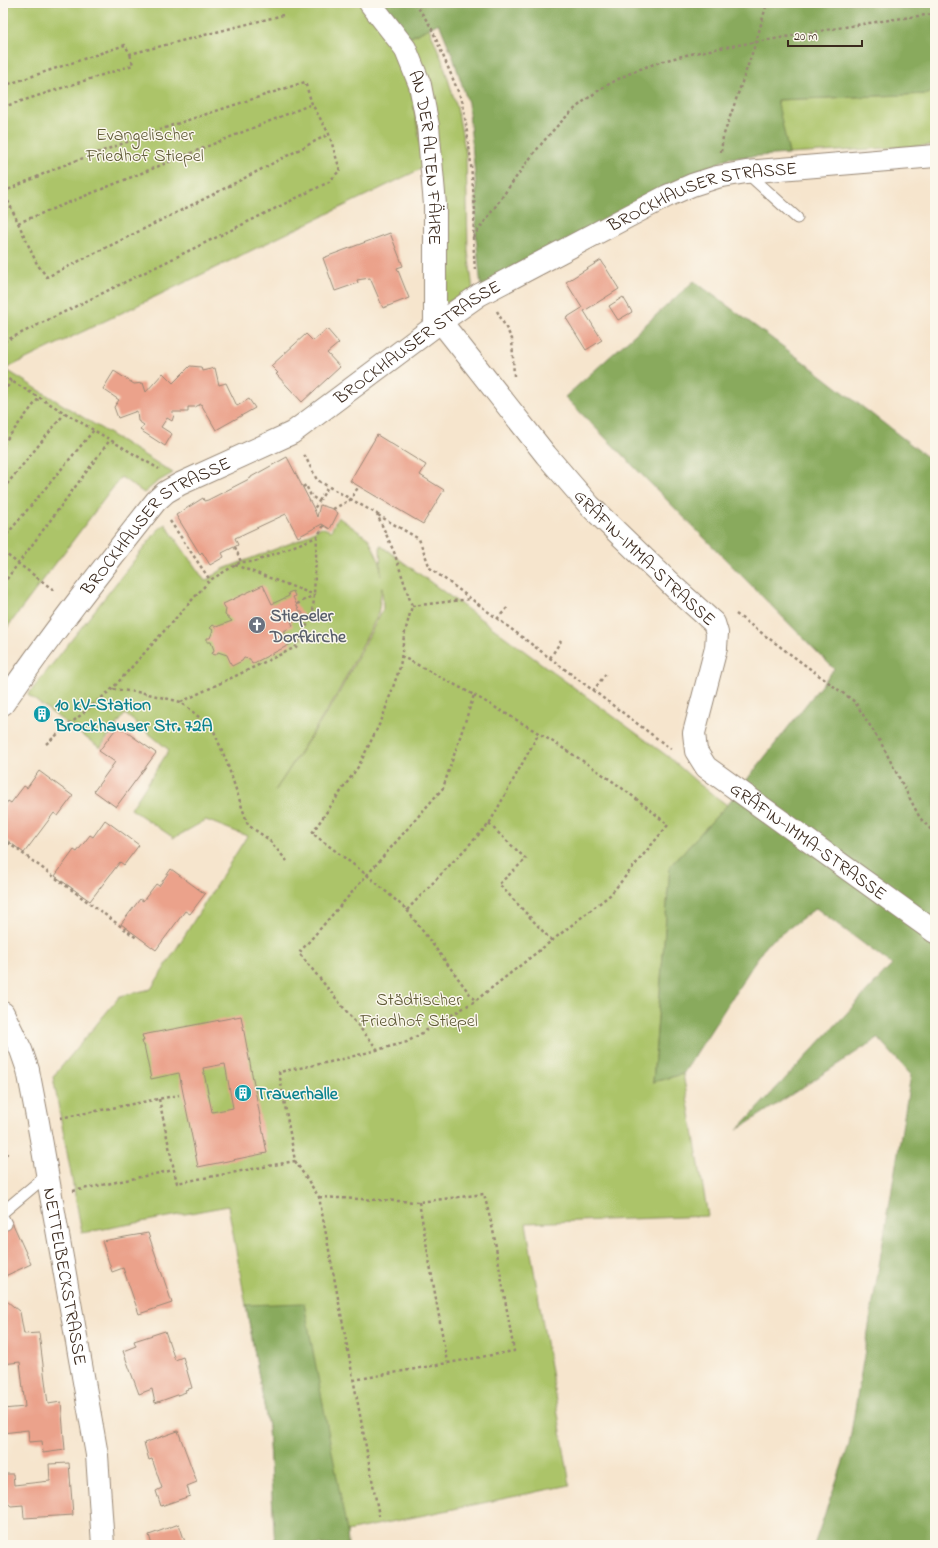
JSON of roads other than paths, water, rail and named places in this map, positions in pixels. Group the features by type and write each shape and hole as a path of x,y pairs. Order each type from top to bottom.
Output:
{"street":[{"name":"AN DER ALTEN FÄHRE","path":"370,3 405,48 420,85 428,126 436,205 438,324"},
{"name":"BROCKHAUSER STRASSE","path":"3,704 74,606 156,501 166,492 180,484 292,432 438,324 487,291 667,196 692,185 718,177 746,172 935,156"},
{"name":"GRÄFIN-IMMA-STRASSE","path":"438,324 590,506 675,588 714,622 718,633 716,648 694,733 696,751 706,767 935,932"},
{"name":"NETTELBECKSTRASSE","path":"3,1013 18,1044 28,1070 38,1122 97,1455 103,1545"}],"lane":[{"path":"746,172 797,218"},
{"path":"3,1212 47,1175"}],"place":[{"name":"Stiepeler Dorfkirche","path":"257,625"},
{"name":"10 kV-Station Brockhauser Str. 72A","path":"42,714"},
{"name":"Trauerhalle","path":"243,1093"}],"park label":[{"name":"Evangelischer Friedhof Stiepel","path":"145,144"},
{"name":"Städtischer Friedhof Stiepel","path":"419,1009"}]}
